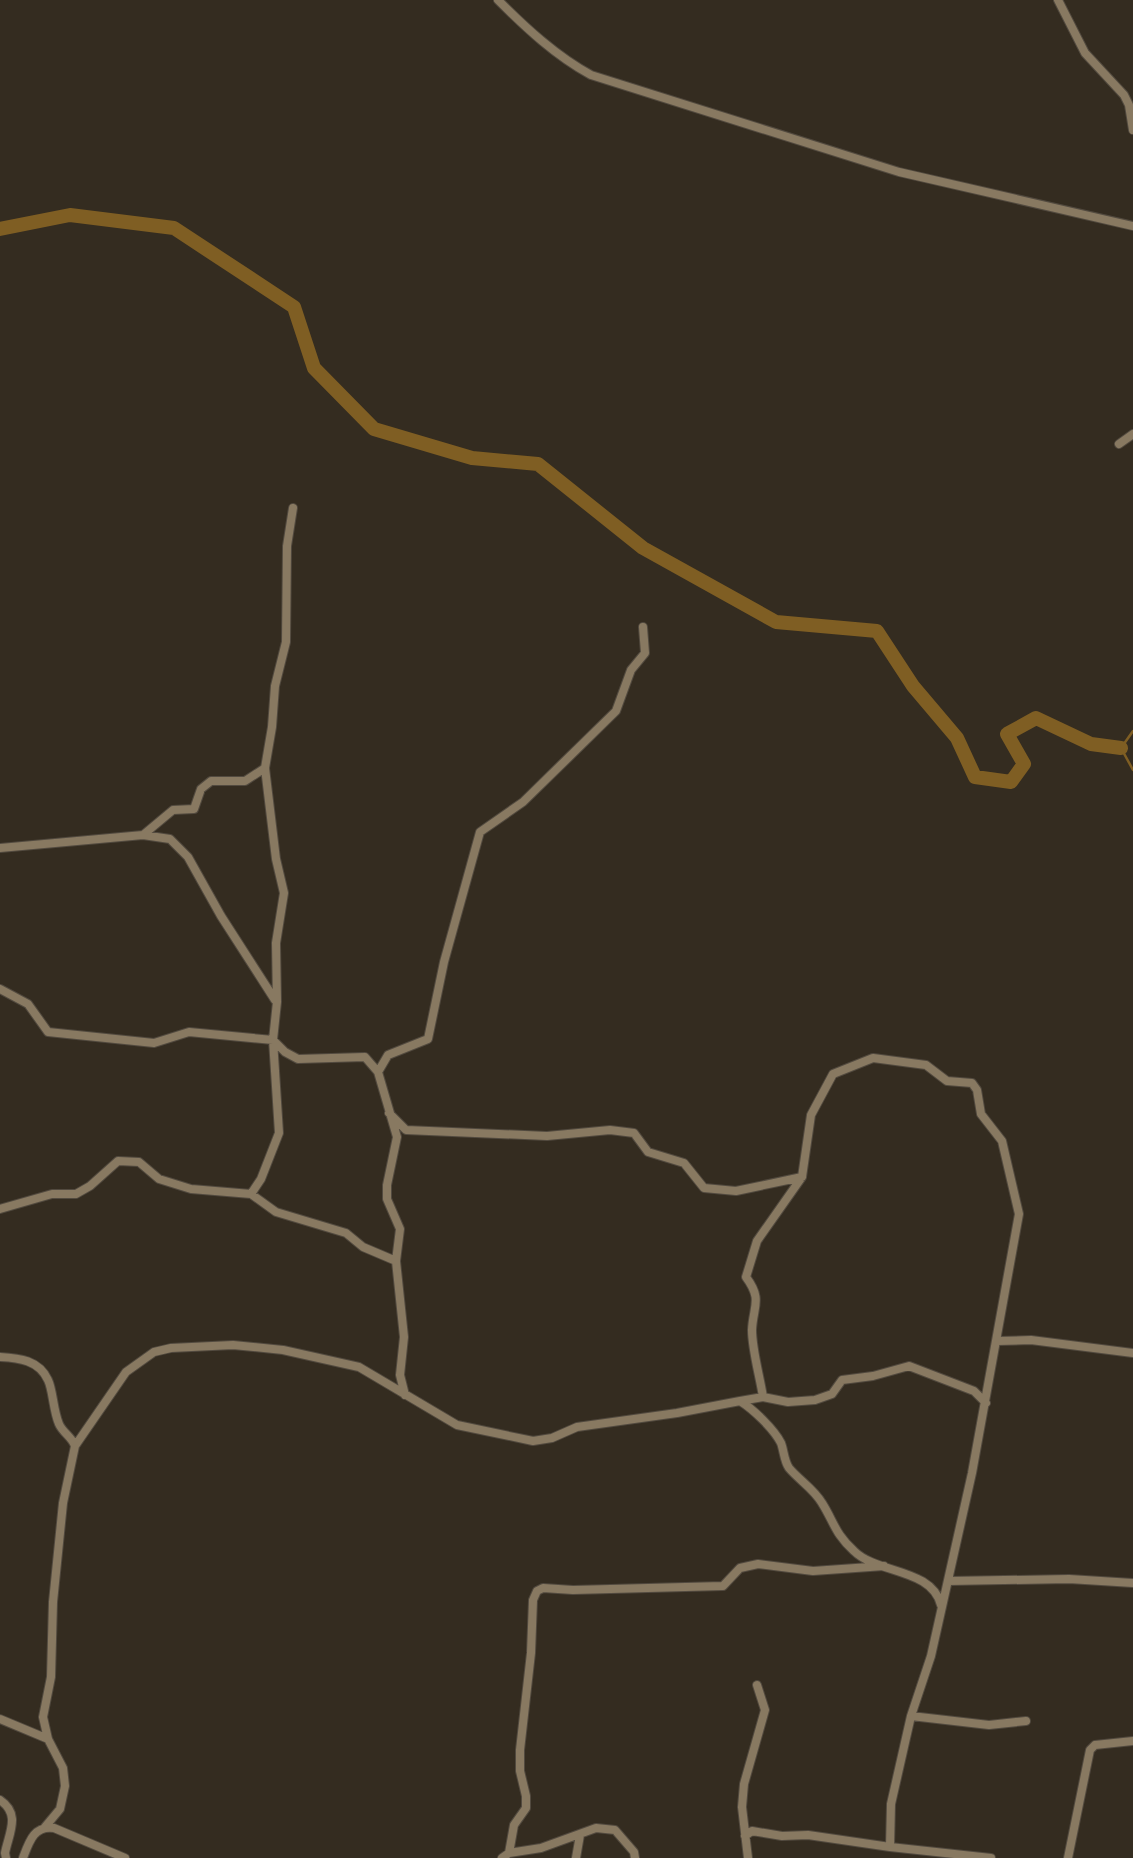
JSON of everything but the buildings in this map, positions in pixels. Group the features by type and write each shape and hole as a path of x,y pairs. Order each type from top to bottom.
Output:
{"street":[{"path":"498,0 541,41 592,75 899,172 1133,226"},
{"path":"1058,0 1086,53 1124,95 1129,105 1133,131"},
{"path":"1119,444 1133,435"},
{"path":"251,1194 261,1179 279,1133 274,1040 277,1002 276,943 284,893 276,859 265,768 275,687 286,642 287,545 293,508"},
{"path":"378,1072 388,1055 428,1039 444,962 480,832 523,802 616,711 631,670 645,653 643,627"},
{"path":"143,835 173,810 194,808 201,789 211,781 245,781 265,768"},
{"path":"0,848 143,835 170,839 188,857 221,916 277,1002"},
{"path":"0,989 28,1004 48,1032 154,1043 189,1032 274,1040 285,1052 298,1059 365,1057 378,1072 397,1137 387,1185 387,1199 400,1229 396,1261 404,1336 400,1375 405,1395"},
{"path":"763,1397 752,1330 757,1310 754,1289 746,1277 757,1241 802,1177 811,1115 833,1074 873,1058 926,1065 947,1080 972,1083 977,1090 981,1114 1002,1141 1019,1214 986,1402 948,1581 930,1656 911,1716 891,1804 890,1847"},
{"path":"389,1113 406,1130 547,1136 610,1130 634,1133 648,1152 684,1163 704,1188 736,1191 802,1177"},
{"path":"0,1209 52,1194 76,1194 90,1186 118,1161 139,1163 159,1179 191,1189 251,1194 276,1212 346,1233 363,1247 396,1261"},
{"path":"997,1341 1031,1340 1133,1353"},
{"path":"45,1827 60,1809 65,1786 63,1769 48,1739 43,1717 51,1677 53,1602 64,1503 75,1446 126,1372 154,1352 171,1348 233,1345 283,1350 359,1367 457,1425 533,1441 552,1438 577,1427 677,1413 763,1397 788,1402 815,1400 832,1394 842,1380 873,1376 909,1366 974,1391 986,1402"},
{"path":"0,1357 22,1358 33,1363 48,1379 60,1428 74,1441 75,1446"},
{"path":"740,1401 753,1409 773,1431 781,1444 787,1466 821,1501 837,1535 857,1555 921,1580 931,1587 942,1607"},
{"path":"635,1858 615,1830 596,1828 541,1848 505,1855 514,1825 526,1808 520,1771 520,1750 531,1653 533,1600 537,1591 543,1588 573,1590 723,1586 740,1568 758,1564 813,1571 885,1566"},
{"path":"948,1581 1069,1579 1133,1583"},
{"path":"748,1858 742,1807 744,1784 765,1710 757,1685"},
{"path":"911,1716 989,1725 1026,1721"},
{"path":"0,1719 48,1739"},
{"path":"1068,1858 1090,1750 1095,1745 1133,1741"},
{"path":"0,1800 11,1811 14,1820 6,1858"},
{"path":"23,1858 37,1830 45,1827 54,1828 125,1858"},
{"path":"745,1836 752,1831 782,1836 808,1835 924,1854 991,1858"},
{"path":"576,1858 580,1835"}],"waterway":[{"path":"0,229 70,215 174,228 294,307 314,368 374,429 472,458 538,464 643,548 776,622 877,631 913,686 957,738 975,777 1011,782 1024,764 1007,734 1036,718 1091,744 1121,748"},
{"path":"1133,731 1121,748 1133,770"}]}
